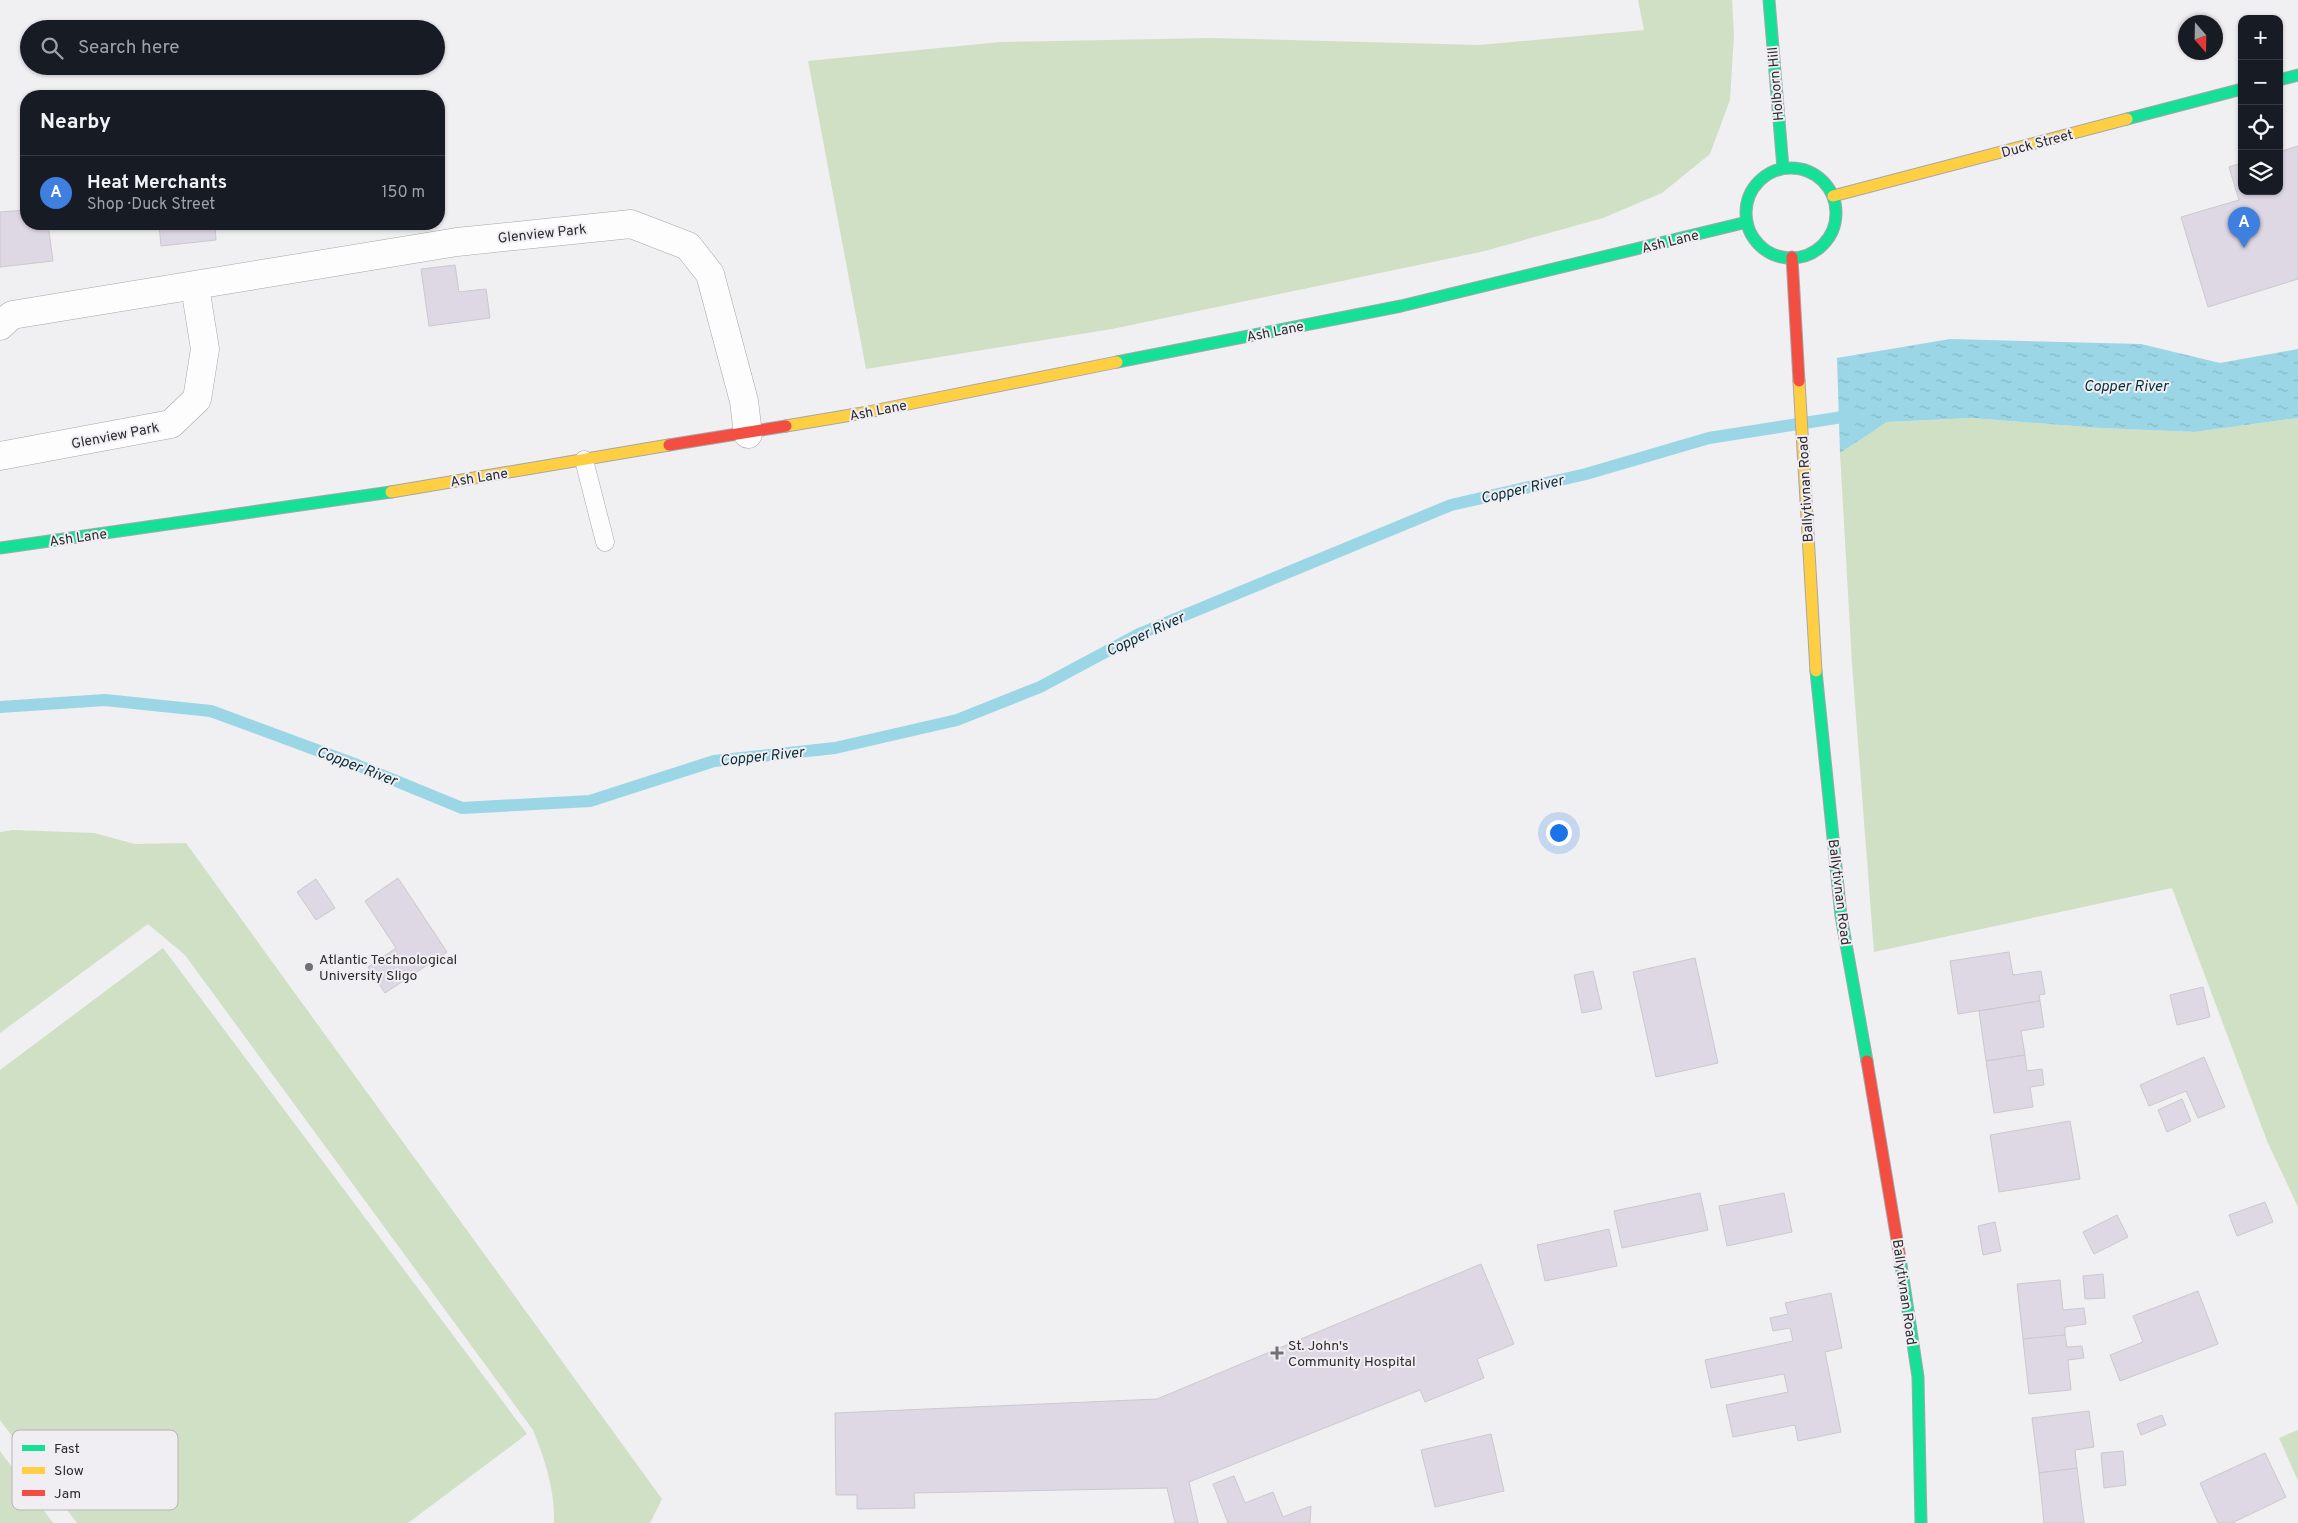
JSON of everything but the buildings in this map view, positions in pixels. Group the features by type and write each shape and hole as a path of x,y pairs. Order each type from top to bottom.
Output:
{"main road":[{"name":"Holborn Hill","path":"1768,0 1783,168"},
{"path":"2283,79 2298,75"},
{"name":"Duck Street","path":"1833,196 2238,90"},
{"path":"1783,168 1798,168 1813,173 1825,183 1833,196 1836,210 1834,225 1828,238 1818,248 1792,258 1780,256 1763,248 1751,233 1747,222 1748,201 1758,182 1769,173 1783,168"},
{"name":"Ash Lane","path":"0,548 380,493 748,434 988,390 1401,306 1747,222"},
{"name":"Ballytivnan Road","path":"1792,258 1818,706 1841,916 1894,1216 1918,1377 1921,1523"}],"street":[{"name":"Glenview Park","path":"0,326 12,315 195,287 457,242 631,224 688,246 710,274 744,401 748,434"},
{"name":"Glenview Park","path":"0,456 172,424 197,399 205,349 195,287"}],"lane":[{"path":"584,460 605,542"}],"green space":[{"path":"1638,0 1732,0 1734,35 1730,100 1710,154 1662,193 1603,218 1485,251 1112,329 866,369 808,61 1000,42 1211,38 1479,45 1644,30"},
{"path":"1972,418 2099,428 2195,432 2298,418 2298,1207 2267,1141 2172,888 1874,952 1852,664 1840,453 1887,422"},
{"path":"13,830 94,833 135,844 186,843 662,1499 650,1523 554,1523 553,1499 548,1475 533,1430 185,955 148,924 0,1033 0,832"},
{"path":"163,948 527,1434 408,1523 77,1523 67,1510 178,1510 178,1430 12,1430 12,1436 0,1420 0,1070"},
{"path":"2298,1430 2298,1481 2279,1438"},
{"path":"0,1451 12,1467 12,1510 43,1510 53,1523 0,1523"}],"water":[{"name":"Copper River","path":"1950,339 2141,344 2220,363 2298,349 2298,418 2195,432 2099,428 1972,418 1887,422 1840,453 1837,358"}],"waterway":[{"name":"Copper River","path":"0,707 105,700 211,711 357,765 462,808 590,801 714,761 835,748 957,720 1040,687 1139,634 1451,505 1586,474 1709,438 1855,415"}],"traffic: fast":[{"path":"1769,0 1783,168"},
{"path":"2283,79 2298,75"},
{"path":"2127,119 2238,90"},
{"path":"1791,168 1808,172 1823,181 1832,196 1836,213 1832,230 1823,245 1808,254 1791,258 1774,254 1759,245 1750,230 1746,213 1750,196 1759,181 1774,172 1791,168"},
{"path":"1117,362 1401,306 1747,222"},
{"path":"0,548 391,492"},
{"path":"1816,671 1841,916 1867,1061"},
{"path":"1900,1258 1918,1377 1921,1523"}],"traffic: slow":[{"path":"1833,196 2127,119"},
{"path":"786,426 863,413 1117,362"},
{"path":"1799,381 1816,671"},
{"path":"391,492 669,445"}],"traffic: jam":[{"path":"1792,257 1799,381"},
{"path":"669,445 786,426"},
{"path":"1867,1061 1900,1258"}],"place":[{"name":"Heat Merchants","path":"2244,248"},
{"name":"Atlantic Technological University Sligo","path":"309,967"},
{"name":"St. John's Community Hospital","path":"1277,1353"}]}
